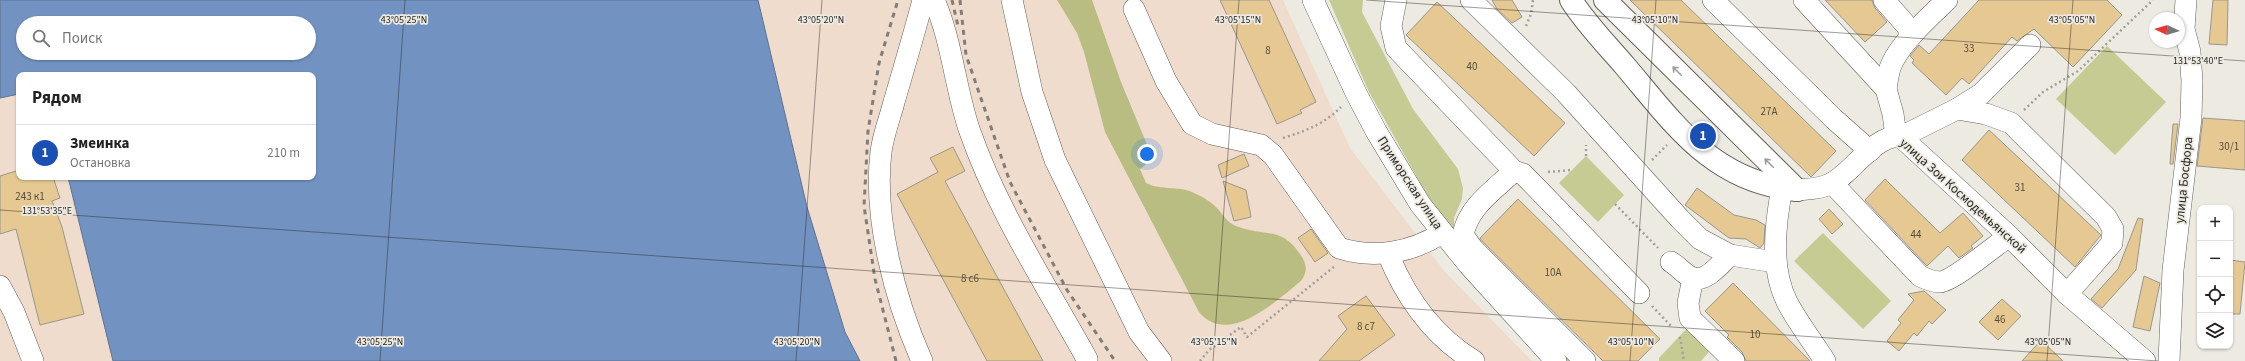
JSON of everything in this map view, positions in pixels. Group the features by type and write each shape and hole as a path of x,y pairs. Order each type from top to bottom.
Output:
{"main road":[{"name":"улица Зои Космодемьянской","path":"1571,0 1681,132 1694,145 1720,164 1741,176 1789,189"},
{"path":"1605,0 1789,189"}],"street":[{"path":"922,361 912,339 896,287 881,225 878,191 881,150 923,0"},
{"path":"934,0 947,40 969,128 983,164 1004,208 1087,360"},
{"path":"1012,0 1032,92 1055,160 1139,332 1161,361"},
{"name":"Приморская улица","path":"1313,0 1356,93 1376,131 1420,204 1442,233 1556,361"},
{"path":"1396,0 1392,26 1396,48 1514,171 1523,174 1639,293"},
{"path":"1471,0 1566,93 1680,219 1700,239 1730,255 1775,262"},
{"path":"1713,0 1834,119 1870,151"},
{"path":"1804,0 1886,89"},
{"path":"1884,0 1913,33"},
{"path":"1947,0 1913,33 1890,67 1886,89 1899,137 1957,109 1982,94 2030,46"},
{"name":"улица Босфора","path":"2169,361 2173,270 2191,118 2190,52 2184,29 2186,0"},
{"path":"1134,8 1166,81 1192,124 1212,134 1261,145 1274,155 1339,248 1352,252 1388,254 1428,242 1442,233"},
{"path":"1957,109 1986,114 2011,123 2106,217 2113,229 2112,243 2067,294"},
{"name":"улица Зои Космодемьянской","path":"1789,189 1819,188 1832,183 1887,138 1899,137 2009,236 2067,294 2145,361"},
{"path":"1514,171 1471,212 1465,222 1463,235 1473,249 1585,361"},
{"path":"1832,183 1920,276 1930,281 1942,282 1954,276 2009,236"},
{"path":"1789,189 1775,262 1787,302 1825,361"},
{"path":"1388,254 1412,301 1426,320 1443,339 1474,361"},
{"path":"1671,262 1693,278 1706,276 1730,255"},
{"path":"1693,278 1688,303 1690,318 1734,361"},
{"path":"0,286 14,312 33,361"}],"path":[{"path":"1517,44 1531,14 1533,0"},
{"path":"2011,123 2043,92 2078,71 2153,0"},
{"path":"1261,145 1307,130 1328,119 1356,93"},
{"path":"1639,172 1681,132"},
{"path":"1615,204 1671,262"},
{"path":"1200,361 1209,350 1241,327 1247,337 1352,252"},
{"path":"1639,293 1674,328"},
{"path":"1680,334 1684,361"}],"shaded area":[{"path":"758,0 1283,0 1350,148 1445,272 1532,361 860,361 845,332 807,207"},
{"path":"16,95 16,180 69,180 113,361 0,361 0,98"}],"green space":[{"path":"1057,0 1092,0 1121,82 1153,159 1140,169 1146,183 1158,187 1190,191 1212,203 1233,225 1286,239 1300,254 1306,268 1305,274 1301,281 1265,309 1252,317 1237,323 1224,325 1211,322 1199,312 1105,132 1084,52 1077,33"},
{"path":"1329,0 1363,0 1362,12 1413,109 1458,169 1463,188 1462,199 1454,218 1454,228 1462,241 1576,361 1567,361 1485,275 1448,232 1369,92"},
{"path":"2107,46 2166,102 2115,155 2056,99"},
{"path":"1586,156 1624,195 1598,222 1559,183"},
{"path":"1823,233 1891,301 1863,329 1794,261"},
{"path":"1689,326 1713,347 1701,361 1659,361 1659,358"}],"water":[{"path":"0,0 758,0 807,207 845,332 860,361 113,361 69,180 316,180 316,72 16,72 16,95 0,98"}],"building":[{"path":"1220,0 1269,0 1316,102 1300,110 1302,113 1277,124"},
{"path":"1492,0 1512,0 1522,17 1512,23 1497,9"},
{"path":"1630,0 1681,0 1836,151 1811,177"},
{"path":"1825,0 1872,0 1875,8 1887,22 1865,42"},
{"path":"1979,0 2107,0 2122,15 2073,67 2034,29 2017,41 2012,37 1969,84 1962,78 1946,95 1912,63 1914,60 1910,56 1919,45 1929,54"},
{"path":"2213,0 2228,0 2227,45 2209,44"},
{"path":"1437,2 1565,123 1534,156 1406,35"},
{"path":"2203,118 2245,121 2245,170 2197,166"},
{"path":"2173,124 2178,124 2173,164 2170,164"},
{"path":"1989,130 2101,235 2075,267 1962,160"},
{"path":"953,147 965,171 945,181 1043,361 987,361 897,194 938,172 930,158"},
{"path":"1244,154 1249,166 1222,178 1218,165"},
{"path":"16,171 16,180 54,180 60,198 52,201 62,227 84,314 40,325 16,229 0,234 0,176"},
{"path":"1885,179 1940,233 1963,213 1983,236 1971,246 1973,248 1959,258 1948,246 1927,266 1865,200"},
{"path":"1223,181 1246,190 1251,217 1234,221"},
{"path":"1697,188 1734,215 1756,220 1765,225 1764,243 1760,248 1746,239 1729,238 1685,205"},
{"path":"1518,199 1660,339 1638,361 1603,361 1482,241 1480,238"},
{"path":"1829,209 1843,224 1832,234 1819,219"},
{"path":"2138,218 2143,219 2136,270 2102,308 2091,299 2118,269"},
{"path":"1311,229 1328,253 1315,262 1298,238"},
{"path":"2233,260 2245,262 2240,314 2233,314"},
{"path":"2144,276 2160,283 2150,331 2133,327"},
{"path":"1733,283 1810,361 1746,361 1742,352 1727,337 1729,335 1705,311"},
{"path":"1924,291 1946,310 1932,324 1929,321 1917,336 1914,333 1899,351 1887,341 1901,323 1898,320 1914,300 1908,294"},
{"path":"1366,296 1395,335 1359,361 1319,361 1347,329 1338,316"},
{"path":"2002,299 2021,316 1998,340 1979,322"},
{"path":"2041,340 2063,361 2022,361"}],"railway":[{"path":"896,361 875,279 864,206 868,131 879,63 898,0"},
{"path":"952,0 958,26"},
{"path":"960,0 966,55 1010,182 1067,290 1115,361"}],"place":[{"name":"Змеинка","path":"1703,136"}]}
